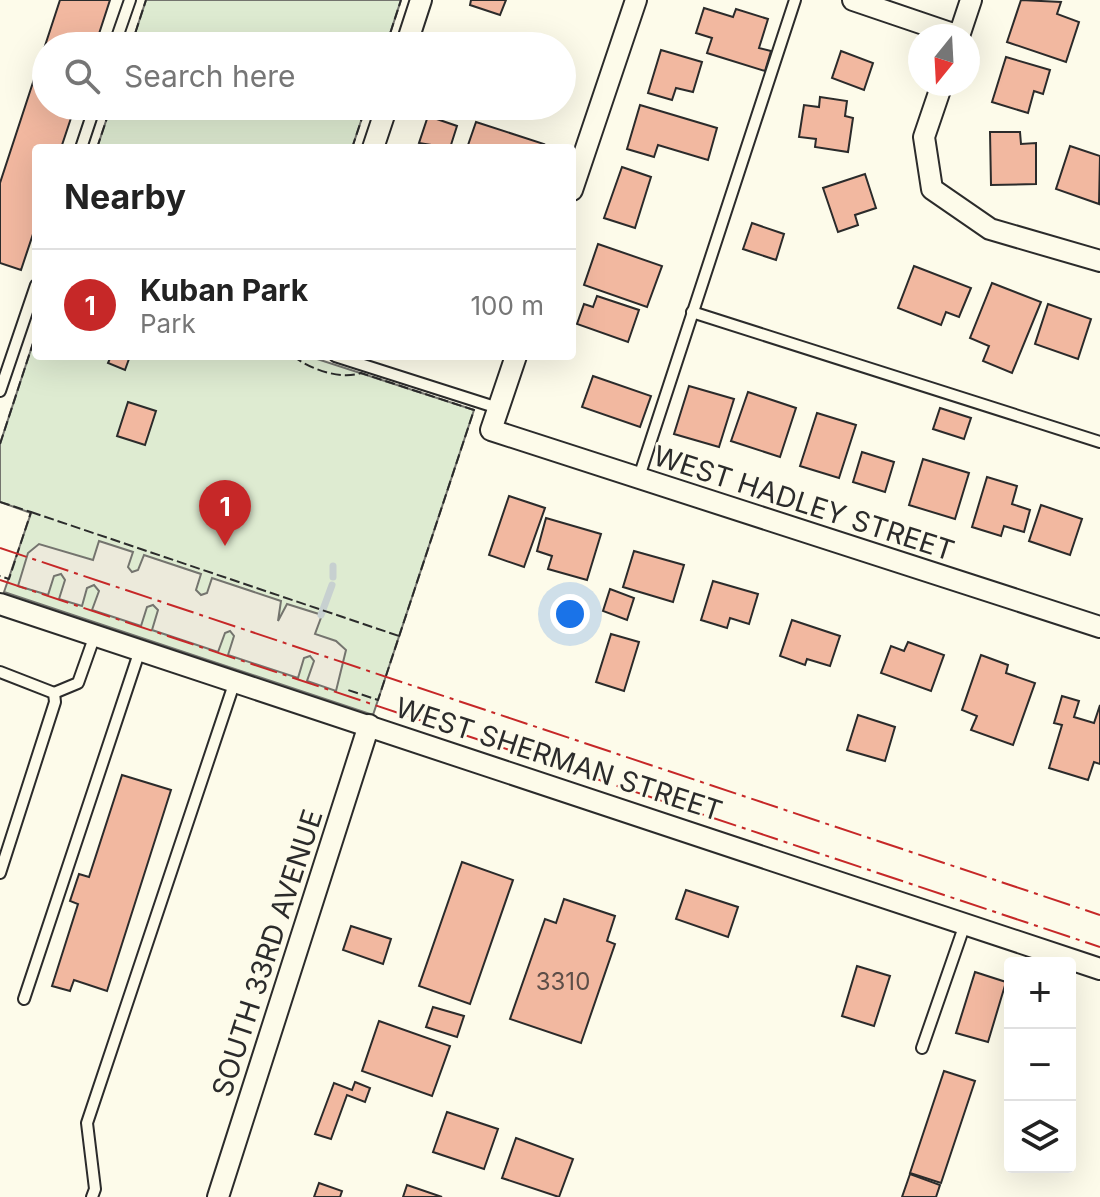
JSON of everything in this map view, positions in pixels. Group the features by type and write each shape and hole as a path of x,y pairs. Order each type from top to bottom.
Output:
{"street":[{"path":"411,32 421,0"},
{"path":"576,178 636,0"},
{"path":"853,0 924,24"},
{"path":"963,24 971,0"},
{"path":"938,96 924,137 932,189 990,229 1100,261"},
{"path":"374,144 382,120"},
{"path":"498,408 515,360"},
{"name":"WEST HADLEY STREET","path":"498,408 491,430 1100,627"},
{"name":"WEST SHERMAN STREET","path":"1,609 95,635 1100,969"},
{"name":"SOUTH 33RD AVENUE","path":"218,1197 369,725"}],"lane":[{"path":"119,32 130,0"},
{"path":"638,480 795,0"},
{"path":"82,144 90,120"},
{"path":"0,391 32,297"},
{"path":"692,312 1100,442"},
{"path":"348,360 498,408"},
{"path":"0,672 54,693 78,683 95,635"},
{"path":"24,999 140,650"},
{"path":"92,1197 95,1189 87,1123 235,681"},
{"path":"0,873 55,702 54,693"},
{"path":"922,1048 965,924"}],"green space":[{"path":"146,0 401,0 391,32 136,32"},
{"path":"106,120 361,120 353,144 98,144"},
{"path":"32,346 32,360 320,360 474,410 373,715 4,592 31,513 0,502 0,444"}],"shaded area":[{"path":"99,541 133,552 128,567 132,572 138,570 144,555 201,574 196,590 201,595 207,593 212,578 281,601 278,621 287,604 322,615 315,634 336,641 346,650 336,691 307,681 314,661 310,656 304,658 298,678 228,655 234,636 230,631 225,633 218,652 152,630 158,610 153,605 147,607 141,626 92,610 99,591 94,585 87,588 82,606 59,599 65,580 61,574 54,576 48,595 18,586 28,553 39,544 93,560"}],"building":[{"path":"60,0 110,0 100,32 50,32"},
{"path":"471,0 506,0 500,15 470,5"},
{"path":"1021,0 1061,2 1057,14 1079,22 1066,62 1007,42"},
{"path":"704,8 733,17 736,9 768,19 759,48 771,51 765,71 707,53 712,38 696,33"},
{"path":"661,50 702,62 693,92 676,88 672,100 648,93"},
{"path":"841,51 873,63 864,90 832,78"},
{"path":"1006,57 1050,70 1043,94 1034,91 1028,113 992,102"},
{"path":"32,85 32,120 70,120 62,144 32,144 32,237 21,270 0,263 0,183"},
{"path":"820,97 847,101 845,116 853,118 848,152 815,147 816,139 799,137 804,105 819,107"},
{"path":"640,105 717,128 708,160 658,145 654,157 627,149"},
{"path":"427,120 440,120 457,126 451,144 419,143"},
{"path":"476,122 544,144 468,144"},
{"path":"990,132 1020,132 1021,144 1036,143 1036,184 991,185"},
{"path":"1070,146 1100,156 1099,204 1056,189"},
{"path":"622,167 651,177 635,228 604,218"},
{"path":"865,174 876,208 855,215 858,225 838,232 823,188"},
{"path":"752,223 784,234 776,260 743,249"},
{"path":"598,244 662,266 647,307 584,285"},
{"path":"914,266 971,288 959,317 946,312 941,325 898,308"},
{"path":"992,283 1041,302 1012,373 983,361 989,346 970,338"},
{"path":"597,296 639,310 628,342 577,324 584,304 593,307"},
{"path":"1048,304 1091,319 1078,359 1035,344"},
{"path":"109,360 129,360 125,370 108,363"},
{"path":"593,376 651,396 640,427 582,407"},
{"path":"689,386 734,399 719,447 674,434"},
{"path":"748,392 796,408 780,457 731,441"},
{"path":"128,402 156,411 145,445 117,436"},
{"path":"940,408 971,418 964,439 933,429"},
{"path":"817,413 856,425 839,478 800,466"},
{"path":"862,452 894,462 885,492 853,482"},
{"path":"923,459 969,473 955,519 909,505"},
{"path":"987,477 1017,486 1012,504 1030,510 1024,532 1004,526 1001,536 972,527"},
{"path":"509,496 545,508 524,567 489,555"},
{"path":"1041,505 1082,519 1070,555 1029,541"},
{"path":"546,518 601,534 587,580 548,569 552,556 537,551"},
{"path":"634,551 684,565 673,602 623,587"},
{"path":"713,581 758,594 749,624 730,618 727,628 701,620"},
{"path":"610,589 634,598 627,620 603,611"},
{"path":"792,620 840,636 830,666 807,659 805,665 780,656"},
{"path":"611,634 639,642 624,691 596,682"},
{"path":"908,642 944,655 931,691 881,673 891,646 904,651"},
{"path":"981,655 1008,665 1006,673 1035,683 1013,745 971,730 977,716 962,710"},
{"path":"1062,696 1079,701 1074,717 1094,723 1100,705 1100,764 1094,762 1088,780 1049,768 1062,725 1054,723"},
{"path":"858,715 895,727 885,761 847,750"},
{"path":"122,775 171,790 107,991 74,980 70,991 52,986 78,904 70,901 79,874 89,877"},
{"path":"462,862 513,880 470,1004 419,986"},
{"path":"686,890 738,907 728,937 676,919"},
{"path":"564,899 615,916 607,941 615,944 581,1043 510,1019 545,919 556,923"},
{"path":"351,926 391,939 383,964 343,950"},
{"path":"857,966 890,976 874,1026 842,1016"},
{"path":"975,972 1004,981 988,1042 956,1033"},
{"path":"433,1007 464,1016 457,1037 426,1027"},
{"path":"379,1021 450,1046 432,1096 362,1071"},
{"path":"944,1071 975,1081 941,1183 910,1173"},
{"path":"355,1082 370,1088 365,1102 347,1095 331,1139 315,1134 334,1083 352,1090"},
{"path":"447,1112 498,1129 484,1169 433,1152"},
{"path":"516,1138 573,1159 559,1197 502,1178"},
{"path":"910,1174 940,1185 936,1197 902,1197"},
{"path":"319,1183 342,1191 340,1197 314,1197"},
{"path":"407,1185 442,1197 403,1197"}],"waterway":[{"path":"333,566 333,577"},
{"path":"321,615 332,585"}],"fence":[{"path":"136,32 146,0"},
{"path":"391,32 401,0"},
{"path":"98,144 106,120"},
{"path":"353,144 361,120"},
{"path":"0,444 32,346"},
{"path":"300,360 326,372 344,375 361,373 474,410 378,700 348,690"},
{"path":"0,502 31,512 9,579 0,576"},
{"path":"31,512 399,636"}],"power":[{"path":"0,548 1100,915"},
{"path":"0,580 1100,947"}],"place":[{"name":"Kuban Park","path":"225,546"}]}
